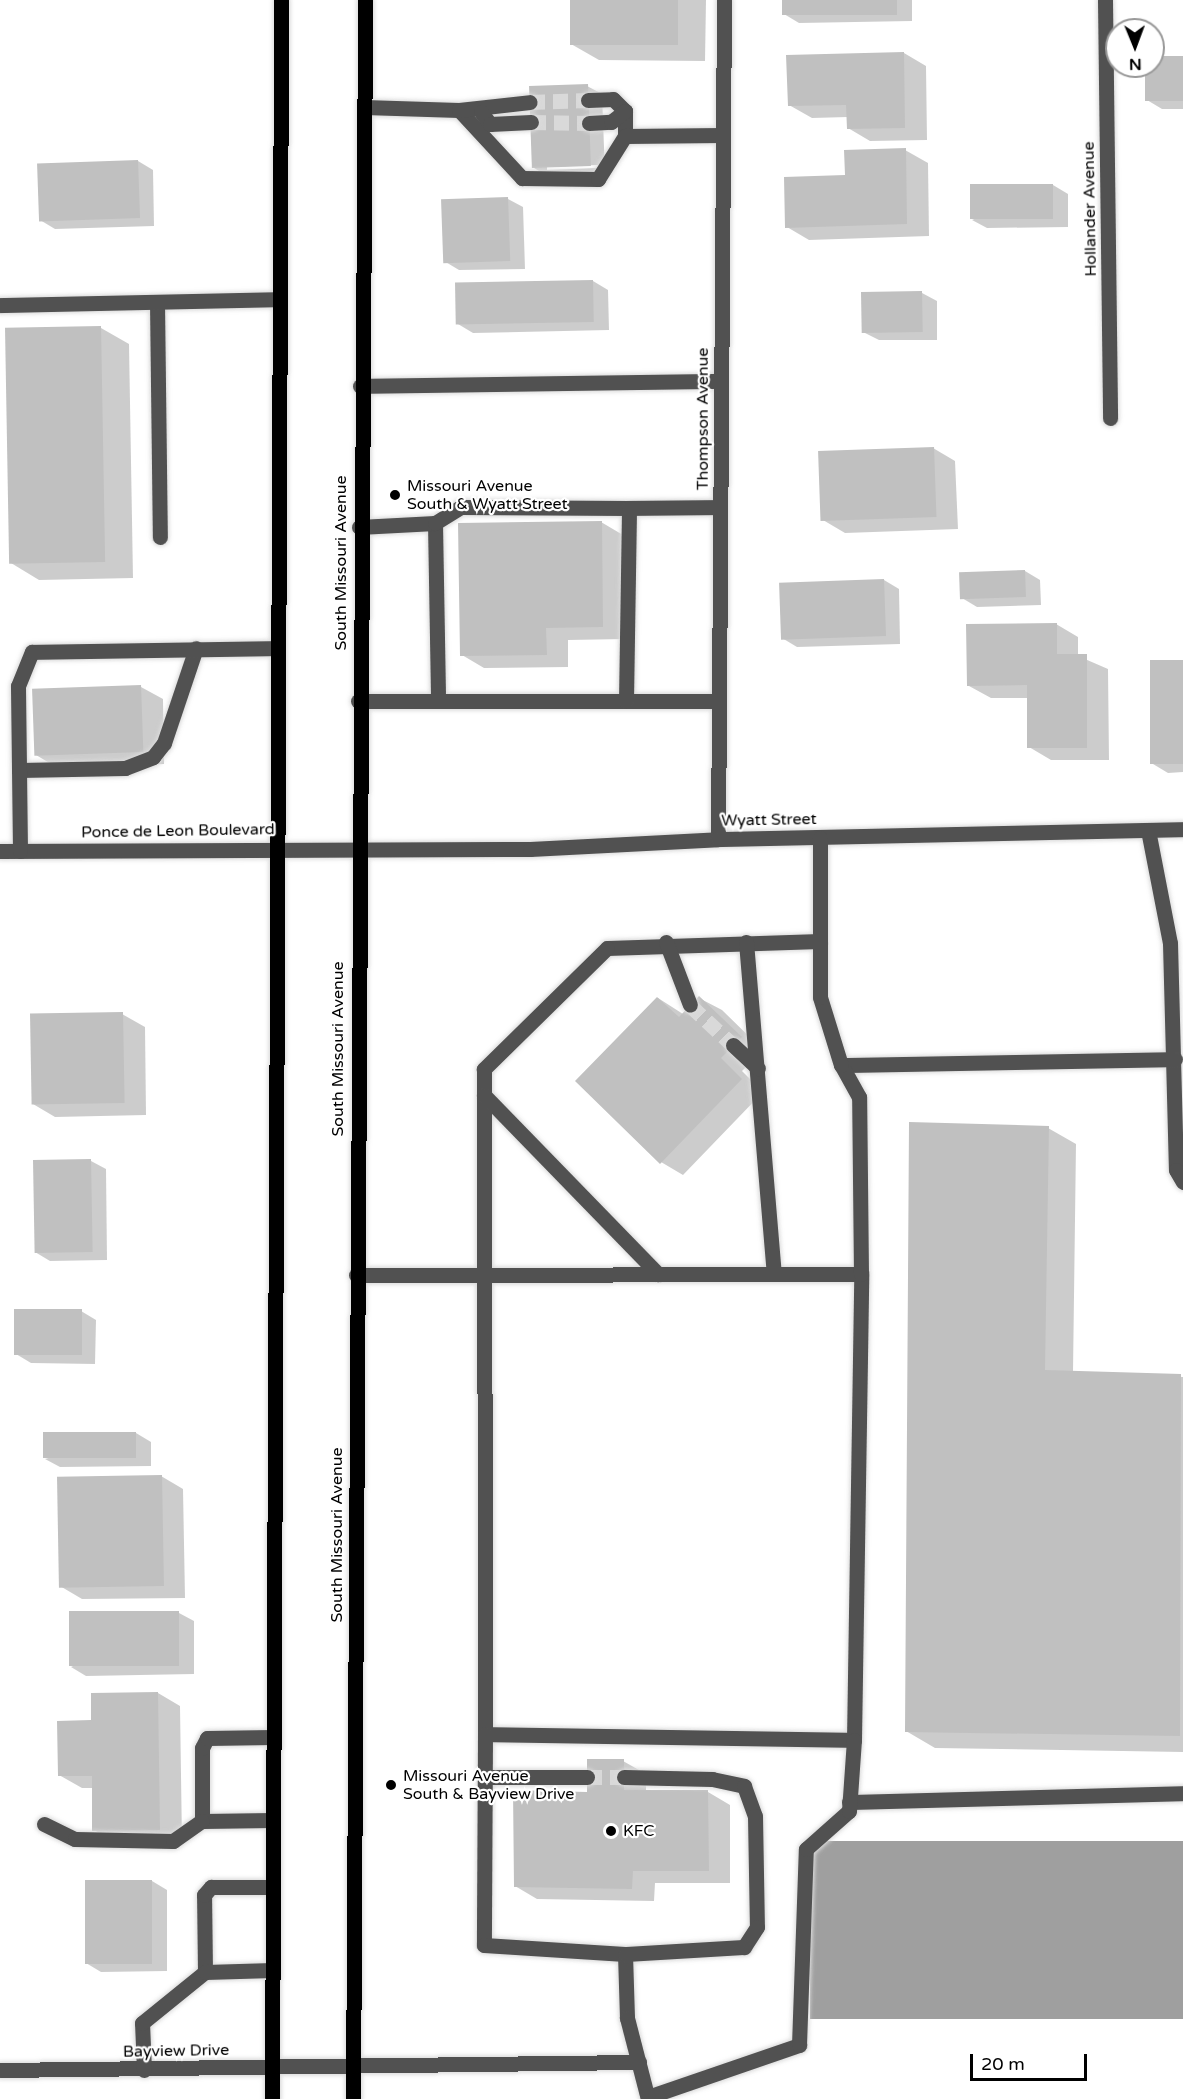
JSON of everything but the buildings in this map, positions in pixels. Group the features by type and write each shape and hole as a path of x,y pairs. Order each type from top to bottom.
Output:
{"main road":[{"path":"272,2099 275,847 281,0"},
{"name":"South Missouri Avenue","path":"353,2099 356,851 365,0"}],"street":[{"name":"Thompson Avenue","path":"718,839 724,0"},
{"name":"Hollander Avenue","path":"1106,0 1110,418"},
{"path":"459,110 522,178 598,179 625,136 625,111 613,99 588,100"},
{"path":"481,112 490,102 530,102"},
{"path":"364,107 481,112 490,124 531,122"},
{"path":"589,123 611,122 625,111"},
{"path":"625,136 723,135"},
{"path":"0,305 279,299"},
{"path":"157,302 160,537"},
{"path":"360,386 721,381"},
{"path":"359,527 435,523 461,507 720,507"},
{"path":"626,701 629,508"},
{"path":"435,523 438,702"},
{"path":"20,851 19,770 22,665 32,652 53,648 276,648"},
{"path":"19,770 139,765 164,743 196,648"},
{"path":"358,701 719,701"},
{"name":"Wyatt Street","path":"356,851 718,839 1183,829"},
{"path":"1148,830 1170,943 1175,1059 1176,1170 1183,1182"},
{"path":"625,1954 627,2018 650,2098 799,2044 806,1849 849,1811 854,1740 861,1274 859,1097 841,1065 820,997 820,838"},
{"name":"Ponce de Leon Boulevard","path":"0,851 275,847 356,851"},
{"path":"624,1778 712,1779 744,1786 755,1816 757,1927 744,1947 625,1954 484,1945 486,1276 484,1069 607,948 666,942 820,941"},
{"path":"666,942 690,1005"},
{"path":"746,942 774,1274"},
{"path":"733,1046 758,1068"},
{"path":"841,1065 1175,1059"},
{"path":"484,1095 658,1274"},
{"path":"356,1275 861,1274"},
{"path":"485,1734 854,1740"},
{"path":"202,1821 202,1748 207,1738 273,1737"},
{"path":"485,1777 587,1778"},
{"path":"849,1802 1183,1793"},
{"path":"44,1824 75,1839 173,1841 202,1821 273,1820"},
{"path":"205,1972 204,1895 210,1887 273,1887"},
{"path":"144,2070 142,2023 205,1972 273,1970"},
{"name":"Bayview Drive","path":"0,2070 144,2070 639,2062"}],"shaded area":[{"path":"810,1841 1183,1841 1183,2019 810,2019"}],"tunnel":[{"path":"530,102 588,100"},
{"path":"531,122 589,123"},
{"path":"690,1005 733,1045"},
{"path":"587,1777 624,1777"}],"place":[{"name":"Missouri Avenue South & Wyatt Street","path":"395,495"},
{"name":"Missouri Avenue South & Bayview Drive","path":"391,1785"},
{"name":"KFC","path":"611,1831"}]}
